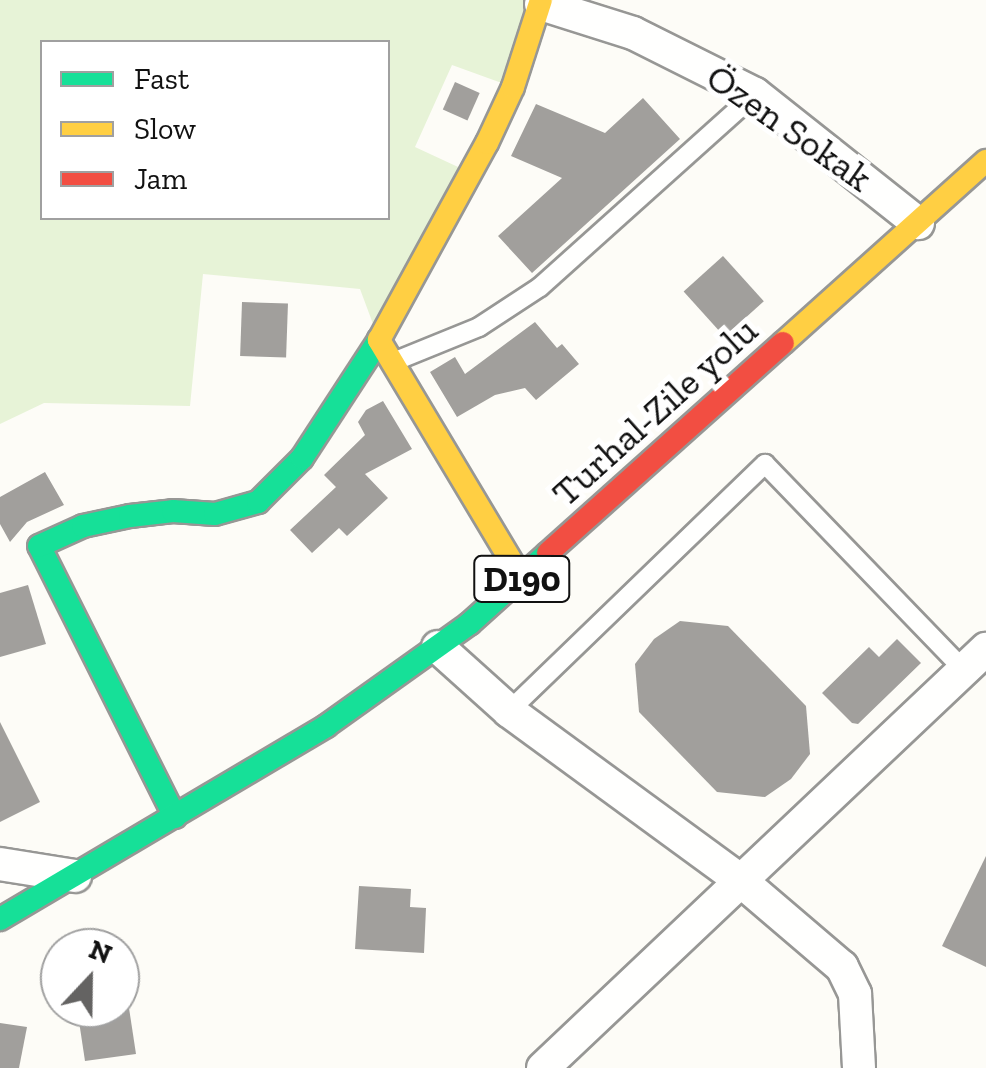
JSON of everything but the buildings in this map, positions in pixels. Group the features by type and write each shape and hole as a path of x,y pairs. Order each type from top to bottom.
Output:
{"street":[{"name":"Özen Sokak","path":"541,2 633,33 755,94 918,223"},
{"path":"175,817 39,546 83,526 130,516 173,511 215,514 258,502 279,485 328,422 379,340 487,143 518,73 541,2"},
{"name":"Turhal-Zile yolu","path":"0,919 326,726 438,647 522,579 986,160"},
{"path":"379,340 522,579"},
{"path":"438,647 509,711 740,880 842,967 852,984 858,1068"},
{"path":"543,1068 975,659"},
{"path":"0,864 75,876"}],"lane":[{"path":"392,362 479,327 540,288 755,94"},
{"path":"509,711 765,464 975,659"}],"green space":[{"path":"0,0 541,0 513,87 452,65 415,147 471,173 379,340 360,289 203,274 190,406 44,403 0,424"}],"traffic: fast":[{"path":"175,817 39,546 83,526 130,516 173,511 215,514 258,502 302,458 379,340"},
{"path":"0,919 326,726 469,624 548,553"}],"traffic: slow":[{"path":"522,579 379,340 487,143 513,87 541,0"},
{"path":"783,343 986,161"}],"traffic: jam":[{"path":"548,553 783,343"}]}
